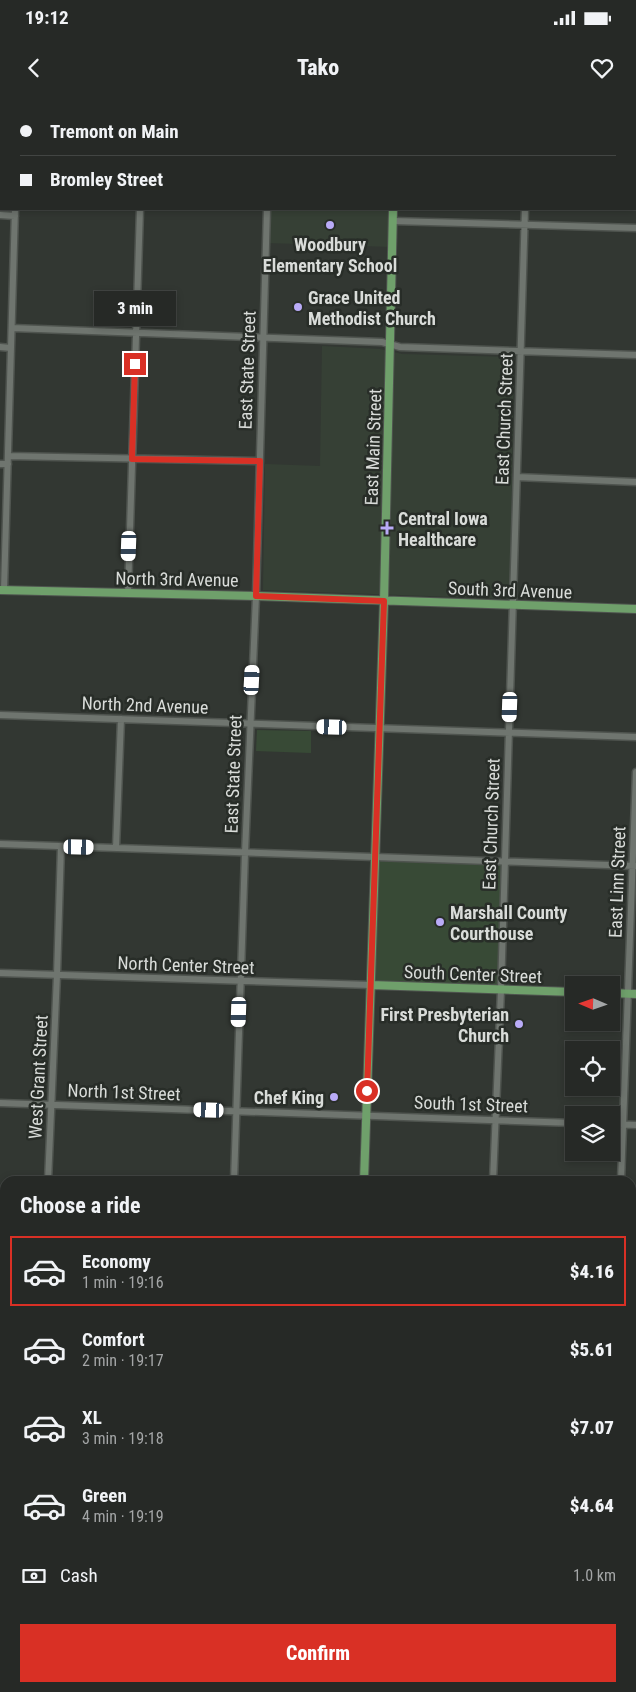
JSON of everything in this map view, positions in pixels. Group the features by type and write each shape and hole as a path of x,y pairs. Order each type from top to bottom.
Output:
{"main road":[{"name":"East Main Street","path":"364,1176 384,601 393,210"},
{"name":"North 3rd Avenue","path":"2,590 384,601"},
{"name":"South 3rd Avenue","path":"384,601 636,609"},
{"name":"South Center Street","path":"371,985 565,992"}],"street":[{"path":"128,594 140,210"},
{"name":"East State Street","path":"234,1176 256,596 267,210"},
{"name":"East Church Street","path":"493,1176 501,990 525,210"},
{"path":"0,215 15,212 8,464 2,590"},
{"path":"393,221 636,228"},
{"path":"12,328 382,342 400,346 636,355"},
{"path":"0,347 11,348"},
{"path":"8,456 260,461"},
{"path":"0,464 8,464"},
{"path":"517,478 636,482"},
{"name":"North 2nd Avenue","path":"0,715 636,737"},
{"path":"116,848 121,719"},
{"name":"East Linn Street","path":"621,1176 632,994 636,772"},
{"path":"0,844 634,866"},
{"name":"West Grant Street","path":"48,1176 61,847"},
{"name":"North Center Street","path":"0,973 371,985"},
{"name":"North 1st Street","path":"0,1104 366,1116"},
{"name":"South 1st Street","path":"366,1116 565,1123"},
{"path":"623,1124 636,1125"}],"shaded area":[{"name":"Woodbury Elementary School","path":"267,210 393,210 392,247 266,243"},
{"name":"Central Iowa Healthcare","path":"322,346 380,349 402,354 514,357 510,599 263,590 265,464 320,466"}],"green space":[{"path":"257,730 311,731 311,753 256,751"},
{"path":"375,857 505,861 501,990 371,985"}],"place":[{"name":"Woodbury Elementary School","path":"330,225"},
{"name":"Grace United Methodist Church","path":"298,307"},
{"name":"Central Iowa Healthcare","path":"387,528"},
{"name":"Marshall County Courthouse","path":"440,922"},
{"name":"First Presbyterian Church","path":"519,1024"},
{"name":"Chef King","path":"334,1097"}],"route":[{"path":"135,364 132,459 260,461 256,596 384,601 367,1091"}]}
